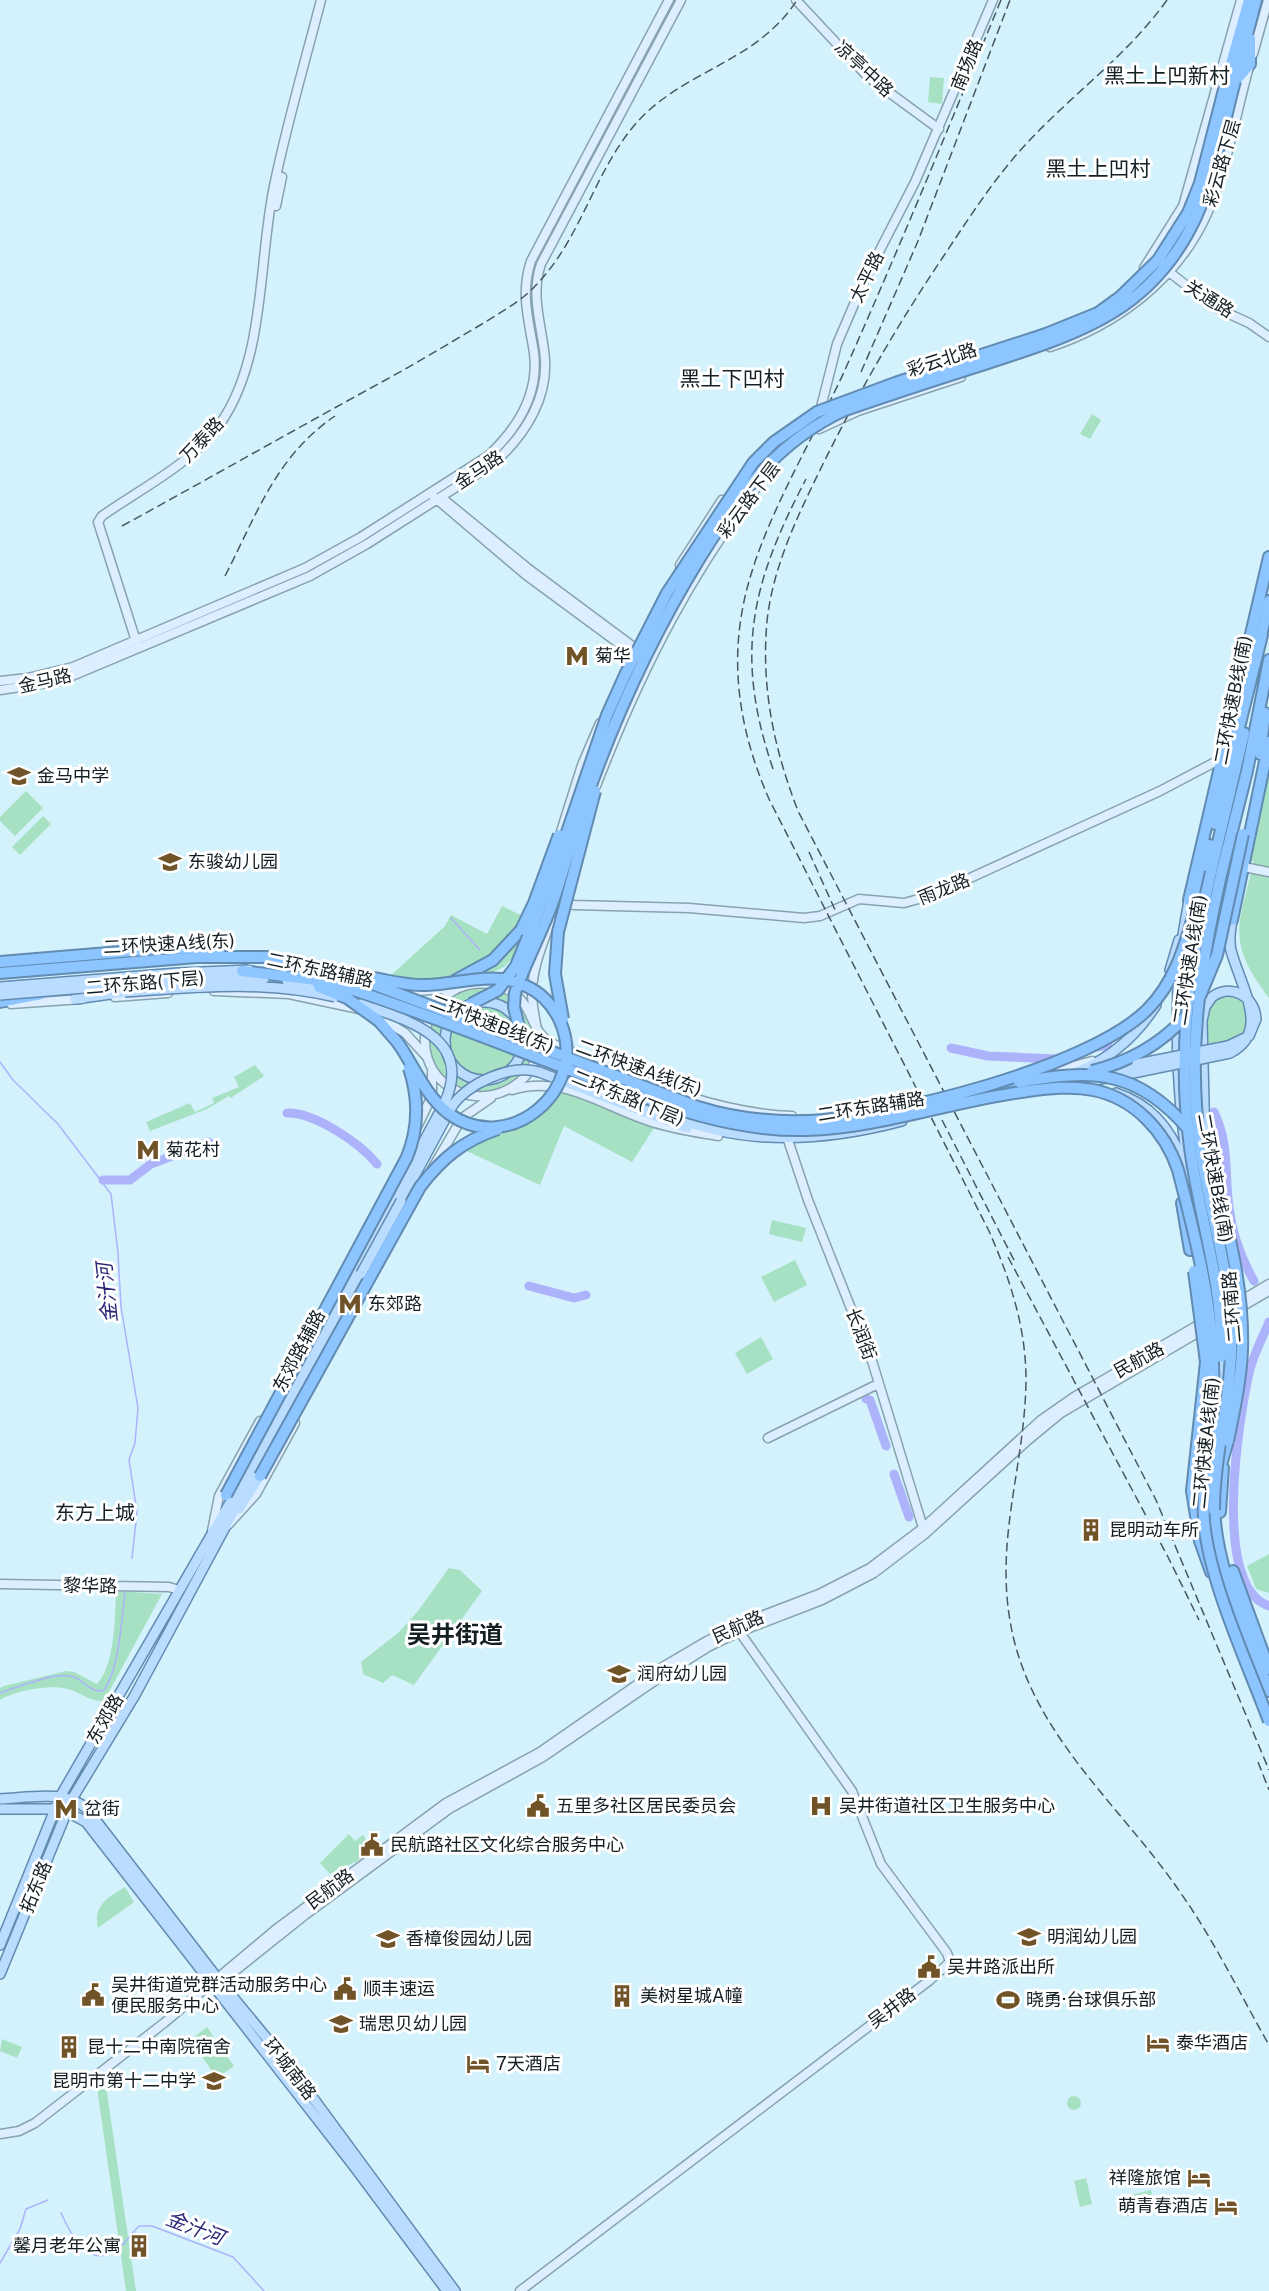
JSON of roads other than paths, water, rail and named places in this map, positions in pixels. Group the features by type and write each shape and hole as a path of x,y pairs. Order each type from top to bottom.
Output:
{"highway":[{"name":"彩云北路","path":"601,745 686,580 724,519 764,467 800,434 845,410 1065,337 1114,313 1137,296 1172,257 1197,215 1249,0"},
{"name":"彩云北路","path":"1231,80 1256,0"},
{"path":"1239,34 1226,58 1231,80 1250,64 1250,24"},
{"path":"1189,900 1269,557"},
{"name":"二环快速B线(南)","path":"1269,601 1224,845 1194,951 1184,1030 1188,1133 1217,1285 1221,1331 1220,1376 1204,1501 1205,1530 1213,1565 1269,1719"},
{"path":"962,1098 1050,1064 1132,1023 1153,1003 1173,975 1183,950 1262,635"},
{"name":"二环快速A线(南)","path":"1269,660 1247,771 1224,845 1201,972 1194,1049 1200,1146 1225,1269 1231,1315 1231,1362 1214,1510 1223,1562 1269,1693"},
{"path":"1232,920 1262,744 1269,674"},
{"path":"962,1098 1113,1066 1150,1047 1175,1028 1194,1005 1213,969 1269,742"},
{"path":"448,983 469,975 494,960 521,930 601,745"},
{"path":"471,1004 498,990 516,966 601,745"},
{"path":"518,1023 514,1007 515,993 551,909 601,745"},
{"path":"260,1476 420,1187 442,1160 461,1144 535,1114 552,1098 563,1076 567,1051 555,974 558,932 601,745"},
{"path":"1220,917 1240,869 1247,834"},
{"path":"0,963 179,948 221,949 246,956"},
{"name":"二环快速A线(东)","path":"0,973 197,957 246,956 297,961 338,971 624,1081 725,1114 773,1121 819,1120 962,1098"},
{"name":"二环快速B线(东)","path":"0,987 212,970 309,979 347,988 681,1111 733,1125 789,1130 834,1128 962,1098"},
{"path":"338,971 410,985 492,978 514,981 531,988 544,998 556,1013 564,1033 567,1051"},
{"path":"255,973 321,987 347,998 372,1015 398,1043 430,1101 464,1121 488,1126 509,1124"},
{"path":"0,1004 69,986 137,975"},
{"path":"226,1496 411,1146 417,1121 416,1095 409,1068 398,1043"},
{"path":"962,1098 1054,1075 1095,1074 1124,1082 1148,1093 1167,1107 1192,1134 1204,1154 1213,1179 1240,1300 1241,1365 1221,1487 1221,1524 1230,1561 1269,1668"},
{"path":"962,1098 1054,1088 1092,1090 1114,1097 1134,1108 1157,1129 1170,1150 1181,1181 1199,1260 1215,1350 1215,1383 1205,1461 1204,1501"},
{"path":"1170,1150 1179,1182 1206,1347 1205,1385 1192,1491 1202,1552 1230,1611"},
{"path":"1214,1510 1216,1486 1227,1444"},
{"path":"1223,1562 1251,1619"}],"main road":[{"name":"万泰路","path":"138,640 102,523 103,519 195,457 231,413 248,375 253,356 274,199 323,0"},
{"name":"金马路","path":"0,690 60,681 262,599 335,563 488,456 503,442 525,410 534,374 534,354 524,296 529,268 596,135 669,0"},
{"name":"金马路","path":"0,681 55,672 138,640 305,568 435,493 494,463 511,448 535,413 545,373 537,308 537,276 541,264 681,0"},
{"name":"凉亭中路","path":"796,0 868,77 939,129"},
{"name":"南场路","path":"939,129 993,0"},
{"name":"彩云路下层","path":"467,985 491,981 503,976 513,966 522,949 541,896 585,756 633,651 668,583 695,540 753,458 775,437 821,407 1076,317 1118,293 1139,274 1152,258 1183,206 1241,0"},
{"name":"彩云路下层","path":"536,1024 532,991 540,950 581,824 649,662 677,608 732,518 780,458 813,433 858,411 1076,338 1126,310 1168,272 1194,238 1215,194 1268,0"},
{"name":"太平路","path":"813,433 837,344 864,281 939,129"},
{"name":"关通路","path":"1152,258 1214,307 1249,323 1269,337"},
{"path":"435,493 526,575 649,662"},
{"name":"雨龙路","path":"541,896 574,905 688,908 804,918 820,916 859,899 914,902 980,875 1160,791 1219,760"},
{"path":"1249,868 1269,872"},
{"path":"1014,1092 1080,1070 1119,1048 1141,1026 1160,996 1175,953 1189,900"},
{"path":"1189,900 1179,965 1178,1068 1182,1134 1194,1202"},
{"path":"1205,1145 1196,1094 1196,1025 1205,962 1220,917"},
{"path":"1014,1092 1245,1047 1256,1039 1264,1019 1260,1002 1233,957 1230,944 1232,920"},
{"name":"二环东路辅路","path":"0,973 176,959 243,957 303,963 389,986 427,991 467,985"},
{"name":"二环东路(下层)","path":"0,987 219,970 259,971 321,980 423,1010 683,1112 788,1140"},
{"name":"二环东路(下层)","path":"0,995 204,978 267,979 337,991 420,1017 681,1119 717,1130 828,1132 871,1129 1014,1092"},
{"path":"267,979 360,1005 420,1026 437,1039 449,1058 464,1076 478,1080 492,1079 504,1073 518,1058 522,1039 513,1014 499,1005 488,1002 471,1004 457,1013 450,1023 446,1041 449,1058 451,1079 447,1106"},
{"path":"430,1101 433,1078 424,1037 429,1017 446,995 467,985 491,984 514,993 527,1005 536,1024 539,1045 534,1064 523,1079 501,1094"},
{"path":"75,999 125,992 230,985 304,991 337,991"},
{"name":"二环东路辅路","path":"0,1004 201,991 281,993 365,1011 403,1032 420,1048 429,1062"},
{"name":"二环南路","path":"1229,1049 1249,1036 1256,1019 1249,1000 1241,994 1229,991 1212,998 1203,1014 1205,1145 1235,1307 1235,1361 1214,1482 1212,1510 1215,1539 1228,1584 1269,1693"},
{"name":"二环东路辅路","path":"536,1024 543,1038 555,1045 697,1100 724,1108 767,1114 817,1116 875,1110 1072,1067 1104,1057 1119,1048"},
{"path":"429,1062 437,1076 455,1091 478,1097 501,1094 537,1084 565,1088 648,1121 753,1142 788,1140 828,1132"},
{"path":"447,1106 467,1088 520,1070 535,1070 645,1113 718,1136"},
{"path":"1014,1092 1096,1089 1123,1095 1144,1106 1158,1117 1171,1135 1183,1162 1194,1202"},
{"name":"二环东路(下层)","path":"828,1132 838,1127 1014,1092"},
{"name":"东郊路辅路","path":"215,1536 261,1486 454,1130 471,1110 501,1094"},
{"name":"东郊路辅路","path":"215,1536 222,1490 293,1362 430,1101"},
{"name":"东郊路","path":"72,1799 135,1695 215,1536 447,1106"},
{"path":"767,1114 812,1127 838,1127"},
{"name":"长润街","path":"788,1140 878,1384 924,1531"},
{"path":"397,1199 407,1214"},
{"name":"东郊路","path":"60,1797 180,1590 215,1536 334,1324 397,1199"},
{"name":"二环南路","path":"1194,1202 1216,1318 1221,1373 1206,1481 1206,1520 1214,1565 1269,1719"},
{"path":"361,1274 384,1258"},
{"name":"民航路","path":"216,1983 449,1809 543,1757 665,1674 737,1629 848,1580 896,1550 924,1531 1041,1420 1074,1397 1235,1307 1269,1284"},
{"name":"民航路","path":"1235,1307 1269,1291"},
{"path":"768,1438 878,1384"},
{"path":"215,1536 252,1491 260,1476"},
{"path":"215,1536 226,1496"},
{"name":"黎华路","path":"0,1584 169,1587 180,1590"},
{"name":"吴井路","path":"520,2291 930,1980 950,1962 947,1953 881,1864 852,1791 737,1629"},
{"path":"0,1799 60,1797 72,1799"},
{"name":"拓东路","path":"0,1945 60,1797"},
{"name":"拓东路","path":"0,1974 72,1799"},
{"name":"环城南路","path":"72,1799 87,1809 447,2291"},
{"name":"环城南路","path":"0,1809 55,1808 86,1822 216,1983 288,2064 455,2291"},
{"path":"0,2136 20,2135 37,2126 216,1983"}],"waterway":[{"path":"451,918 480,950"},
{"path":"1091,1048 1108,1045"},
{"path":"951,1048 988,1056 1056,1059"},
{"name":"金汁河","path":"0,1062 13,1080 58,1124 111,1194 121,1307 138,1408 135,1443 129,1460 137,1512 132,1558"},
{"path":"1214,1112 1224,1148 1232,1227 1241,1255 1254,1281"},
{"path":"287,1113 310,1118 336,1130 360,1147 377,1164"},
{"path":"103,1180 130,1180 151,1164 209,1142"},
{"path":"529,1286 574,1298 586,1295"},
{"path":"1269,1322 1249,1373 1240,1426 1234,1500 1235,1536 1240,1568 1251,1592 1269,1606"},
{"path":"866,1399 870,1400 886,1446"},
{"path":"894,1474 909,1517"},
{"name":"金汁河","path":"0,1693 35,1681 63,1676 75,1677 89,1687 103,1691 113,1671 116,1658 125,1592"},
{"name":"金汁河","path":"0,2263 20,2229 26,2209 48,2200"},
{"name":"金汁河","path":"61,2213 75,2239 89,2252 106,2255 119,2248 139,2226 152,2226 233,2257 264,2291"}],"railway":[{"path":"122,526 406,369 525,296 553,264 567,243 615,153 646,113 684,85 745,50 764,36 782,20 797,0"},
{"path":"1001,0 844,372 784,493 757,556 747,587 738,642 742,711 753,756 769,799 989,1231 1004,1267 1015,1304 1023,1341 1026,1380 1024,1413 1007,1540 1006,1573 1008,1606 1014,1640 1026,1676 1063,1742 1085,1773 1158,1862 1192,1910 1269,2045"},
{"path":"861,372 918,241 1010,0"},
{"path":"1167,0 1133,41 1036,133 1008,165 988,190 894,333 836,439 788,541 770,601 767,621 766,670 776,741 798,811 1156,1500 1269,1770"},
{"path":"225,576 258,509 283,468 297,449 335,416"},
{"path":"773,769 761,728 754,690 752,654 754,620 772,552 806,479"},
{"path":"809,852 836,912"},
{"path":"942,1120 1015,1262"},
{"path":"1008,1257 1168,1557 1199,1620"},
{"path":"1258,1762 1269,1790"}],"place":[{"name":"菊华","path":"577,656"},
{"name":"金马中学","path":"19,776"},
{"name":"东骏幼儿园","path":"170,862"},
{"name":"菊花村","path":"148,1150"},
{"name":"东郊路","path":"350,1304"},
{"name":"昆明动车所","path":"1091,1530"},
{"name":"润府幼儿园","path":"619,1674"},
{"name":"五里多社区居民委员会","path":"538,1806"},
{"name":"吴井街道社区卫生服务中心","path":"821,1806"},
{"name":"岔街","path":"66,1809"},
{"name":"民航路社区文化综合服务中心","path":"372,1845"},
{"name":"明润幼儿园","path":"1029,1937"},
{"name":"香樟俊园幼儿园","path":"388,1939"},
{"name":"吴井路派出所","path":"929,1967"},
{"name":"顺丰速运","path":"345,1989"},
{"name":"吴井街道党群活动服务中心 便民服务中心","path":"93,1995"},
{"name":"美树星城A幢","path":"622,1996"},
{"name":"晓勇·台球俱乐部","path":"1008,2000"},
{"name":"瑞思贝幼儿园","path":"341,2024"},
{"name":"泰华酒店","path":"1158,2043"},
{"name":"昆十二中南院宿舍","path":"69,2047"},
{"name":"7天酒店","path":"478,2064"},
{"name":"昆明市第十二中学","path":"214,2081"},
{"name":"祥隆旅馆","path":"1199,2178"},
{"name":"萌青春酒店","path":"1226,2206"},
{"name":"馨月老年公寓","path":"139,2246"}],"district":[{"name":"黑土上凹新村","path":"1167,76"},
{"name":"黑土上凹村","path":"1098,169"},
{"name":"黑土下凹村","path":"732,379"},
{"name":"东方上城","path":"95,1513"},
{"name":"吴井街道","path":"455,1635"}]}
